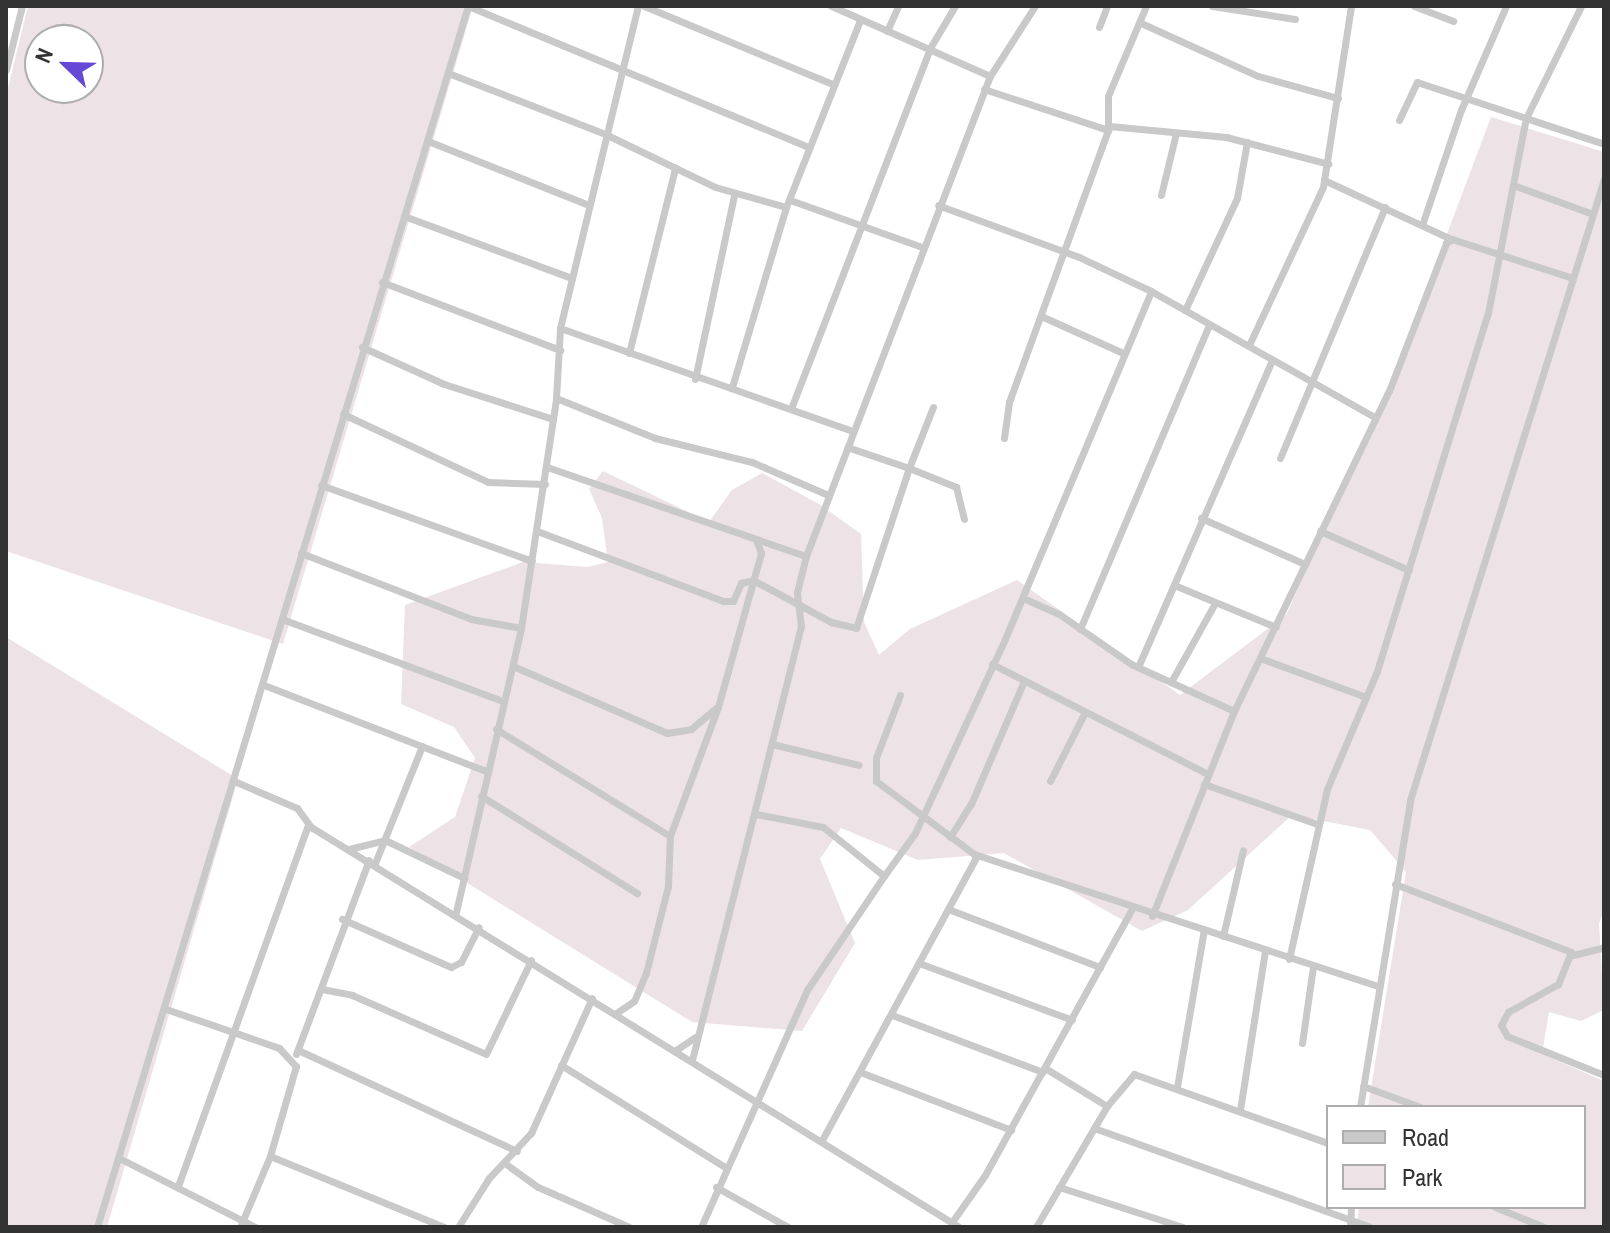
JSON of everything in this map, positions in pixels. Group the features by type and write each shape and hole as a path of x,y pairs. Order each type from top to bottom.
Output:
{"street":[{"path":"7,64 22,6"},
{"path":"97,1227 166,1009 362,347 468,6 809,147"},
{"path":"456,912 521,628 545,484 556,398 560,328 605,134 641,6 832,84"},
{"path":"831,6 990,76"},
{"path":"887,31 898,6"},
{"path":"792,406 859,224 930,48 955,6"},
{"path":"692,1060 695,1037 756,814 803,607 797,592 826,494 847,447 984,89 1035,6"},
{"path":"1099,27 1107,6"},
{"path":"1004,438 1009,402 1108,128 1108,96 1146,6"},
{"path":"1212,6 1295,19"},
{"path":"1249,345 1329,164 1351,6"},
{"path":"1414,6 1453,21"},
{"path":"1422,225 1465,100 1506,6"},
{"path":"1289,959 1317,824 1366,697 1409,570 1488,313 1526,118 1581,6"},
{"path":"732,387 788,203 832,84 860,20"},
{"path":"1141,23 1258,76 1338,98"},
{"path":"448,73 605,134 734,195 788,203 922,247"},
{"path":"1399,120 1413,83 1604,144"},
{"path":"984,89 1108,128 1247,142 1329,164"},
{"path":"1161,195 1176,133"},
{"path":"428,141 589,205"},
{"path":"1185,310 1237,198 1247,142"},
{"path":"629,353 675,168"},
{"path":"1360,1105 1377,986 1410,800 1570,277 1604,179"},
{"path":"1324,180 1449,238 1570,277"},
{"path":"1513,185 1593,214"},
{"path":"695,379 734,195"},
{"path":"938,205 1064,252 1151,291 1373,416"},
{"path":"1280,458 1385,207"},
{"path":"404,216 572,278"},
{"path":"1152,916 1234,711 1373,416 1449,238"},
{"path":"382,282 560,350"},
{"path":"701,1227 716,1187 812,979 924,817 1023,598 1151,291"},
{"path":"1041,316 1123,353"},
{"path":"1080,629 1209,325"},
{"path":"560,328 695,379 792,406 853,431"},
{"path":"362,347 444,384 553,419"},
{"path":"1138,667 1272,360"},
{"path":"556,398 655,438 752,462 826,494"},
{"path":"537,531 723,601 733,601 741,583 753,580 842,627 859,624 909,468 933,407"},
{"path":"343,414 488,482 545,484"},
{"path":"847,447 956,487 964,519"},
{"path":"547,467 757,542 806,556"},
{"path":"321,485 532,561"},
{"path":"1201,518 1305,564"},
{"path":"1320,531 1409,570"},
{"path":"616,1013 634,1001 646,973 668,886 670,836 718,707 753,580 757,542"},
{"path":"301,553 471,619 521,628"},
{"path":"1174,585 1276,627"},
{"path":"1023,598 1080,629 1138,667 1234,711"},
{"path":"1171,682 1215,603"},
{"path":"282,619 503,701"},
{"path":"1260,658 1366,697"},
{"path":"992,664 1208,774"},
{"path":"513,666 667,733 691,729 718,707"},
{"path":"950,837 971,804 1024,681"},
{"path":"264,685 486,771"},
{"path":"900,695 874,776 977,856 1131,910 1204,929 1377,986"},
{"path":"1050,781 1085,712"},
{"path":"496,729 670,836"},
{"path":"772,744 859,765"},
{"path":"240,1227 270,1156 296,1078 293,1060 322,989 342,919 385,840 422,746"},
{"path":"234,781 297,808 308,824 456,912 953,1223"},
{"path":"1204,784 1317,824"},
{"path":"481,796 637,893"},
{"path":"756,814 823,827 884,876"},
{"path":"178,1186 308,824"},
{"path":"349,849 385,840 464,878"},
{"path":"1223,936 1243,850"},
{"path":"822,1140 977,856"},
{"path":"1395,884 1573,955 1604,947"},
{"path":"948,909 1100,967"},
{"path":"942,1227 953,1223 1011,1130 1131,910"},
{"path":"342,919 451,967 461,962 479,927"},
{"path":"1177,1087 1204,929"},
{"path":"1240,1110 1265,951"},
{"path":"1573,955 1558,984 1508,1012 1501,1025 1507,1036 1604,1075"},
{"path":"322,989 352,995 486,1054 531,960"},
{"path":"919,963 1072,1020"},
{"path":"1302,1043 1313,967"},
{"path":"458,1227 517,1151 592,998"},
{"path":"166,1009 234,1032 293,1060"},
{"path":"892,1015 1044,1070 1107,1106"},
{"path":"676,1050 695,1037"},
{"path":"298,1050 517,1151"},
{"path":"561,1065 671,1139 725,1167"},
{"path":"860,1072 1011,1130"},
{"path":"1036,1227 1107,1106 1134,1074 1326,1142"},
{"path":"1363,1086 1415,1105"},
{"path":"1094,1128 1350,1223 1370,1227"},
{"path":"270,1156 444,1227"},
{"path":"119,1158 244,1218 255,1227"},
{"path":"506,1164 538,1187 629,1227"},
{"path":"716,1187 788,1227"},
{"path":"1059,1187 1183,1227"},
{"path":"1500,1209 1544,1227"}],"green space":[{"path":"28,6 473,6 283,644 6,551 6,96"},
{"path":"1491,117 1604,152 1604,911 1599,923 1604,1010 1581,1021 1549,1012 1542,1054 1604,1081 1604,1227 1357,1227 1359,1209 1586,1209 1586,1105 1368,1105 1406,872 1370,830 1292,815 1188,910 1142,931 1004,853 918,860 841,828 820,859 855,943 802,1031 692,1022 409,847 455,817 475,758 454,727 401,704 405,605 523,562 588,567 608,562 602,518 589,489 603,471 709,522 732,490 762,473 819,504 861,534 864,622 879,655 910,629 1017,580 1180,695 1286,615 1384,401"},
{"path":"6,637 238,779 107,1227 6,1227"}]}
